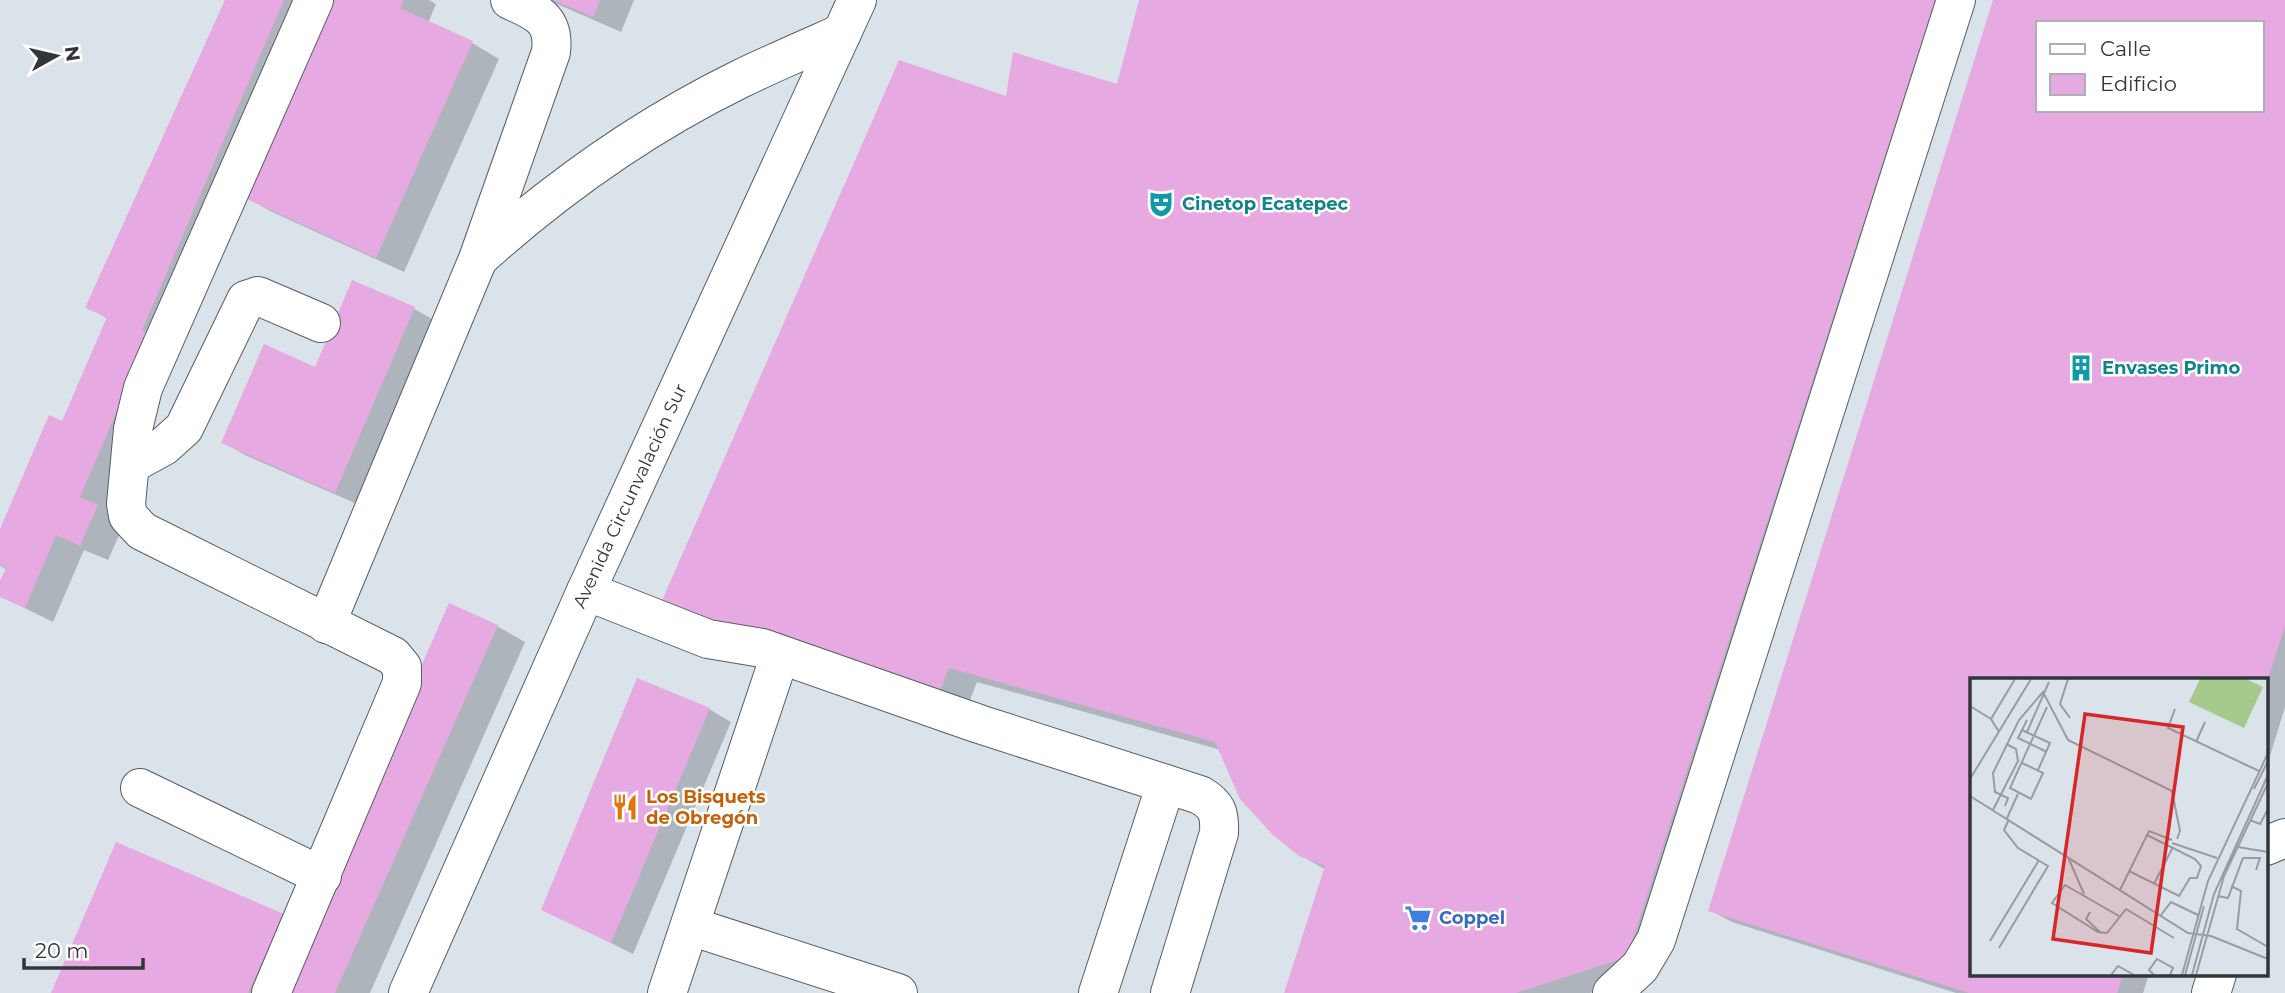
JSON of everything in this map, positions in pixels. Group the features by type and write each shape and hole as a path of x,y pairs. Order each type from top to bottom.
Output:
{"street":[{"path":"271,993 402,683 402,667 393,656 142,531 128,516 126,504 133,429 143,388 314,0"},
{"path":"326,624 478,259 551,52 551,32 546,21 534,11 510,0"},
{"path":"1612,993 1640,967 1656,940 1956,0"},
{"path":"478,259 532,212 608,157 672,116 849,16"},
{"name":"Avenida Circunvalación Sur","path":"408,993 586,591 849,16"},
{"path":"131,464 164,446 184,428 246,300 258,296 321,323"},
{"path":"586,591 708,639 762,649 979,724 1200,795 1212,802 1220,818 1219,833 1170,993"},
{"path":"667,993 780,655"},
{"path":"1098,993 1166,784"},
{"path":"140,788 322,876"},
{"path":"2268,845 2285,838"},
{"path":"690,926 898,993"},
{"path":"2211,993 2216,976"}],"building":[{"path":"225,0 284,0 142,330 150,334 80,497 98,505 80,546 56,535 25,608 0,597 0,581 6,568 0,566 0,529 49,415 62,421 107,317 85,308"},
{"path":"328,0 404,0 400,8 473,41 376,258 240,196"},
{"path":"553,0 600,0 593,17"},
{"path":"1139,0 1935,0 1627,957 1516,993 1284,993 1325,866 1299,856 1273,835 1240,799 1215,742 949,668 940,690 657,612 899,60 1006,96 1013,52 1117,84"},
{"name":"Envases Primo","path":"1993,0 2285,0 2285,626 2268,679 1970,678 1970,976 2122,976 2117,993 1969,993 1708,911"},
{"path":"352,280 415,307 335,493 221,443 264,344 315,367"},
{"path":"449,603 498,625 335,993 277,993"},
{"path":"637,678 710,708 611,943 541,910"},
{"path":"116,842 284,914 248,993 51,993"}],"place":[{"name":"Cinetop Ecatepec","path":"1161,204"},
{"name":"Envases Primo","path":"2081,368"},
{"name":"Los Bisquets de Obregón","path":"625,807"},
{"name":"Coppel","path":"1418,918"}]}
